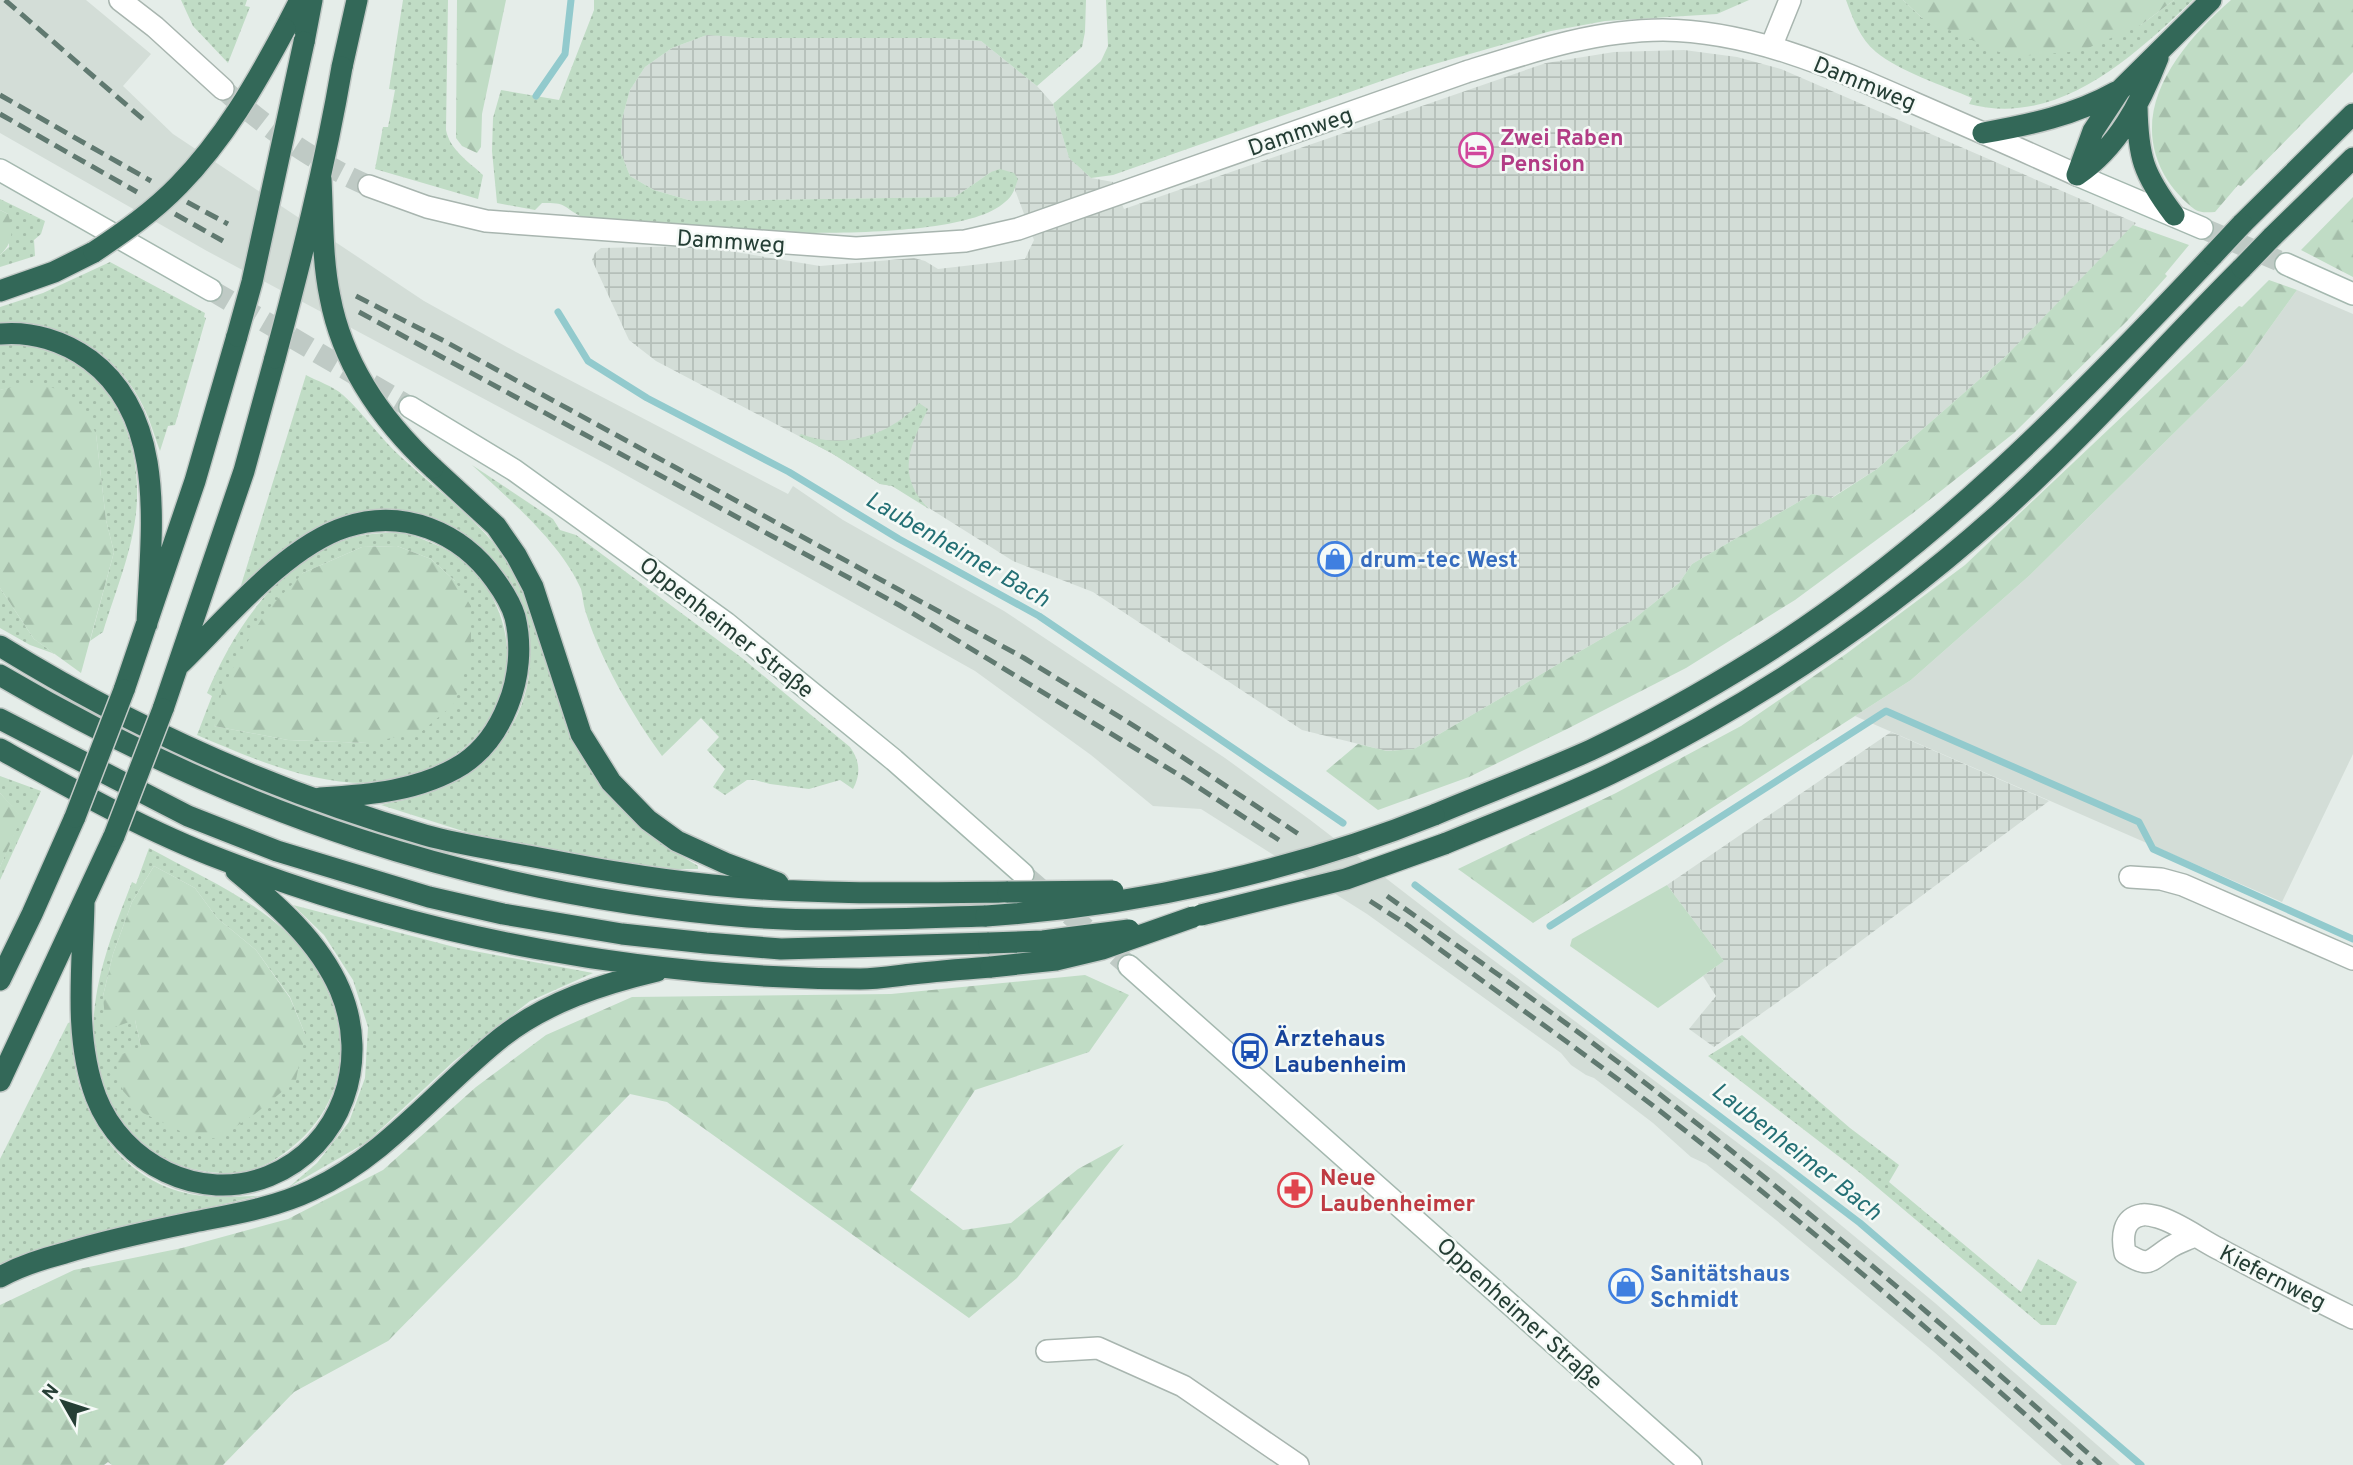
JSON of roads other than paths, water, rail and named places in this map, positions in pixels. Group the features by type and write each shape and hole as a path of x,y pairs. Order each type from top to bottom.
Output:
{"highway":[{"path":"0,291 54,272 94,252 134,224 177,187 238,113 300,0"},
{"path":"0,980 75,817 124,690 195,481 252,282 313,0"},
{"path":"0,1081 114,836 180,664 244,471 321,179 357,0"},
{"path":"2077,175 2093,131 2120,90 2211,0"},
{"path":"2077,175 2104,153 2137,106 2160,53"},
{"path":"1983,133 2040,122 2096,103 2120,90"},
{"path":"2137,106 2142,161 2158,194 2174,215"},
{"path":"0,675 57,708 179,768 277,811 351,837 485,876 556,892 646,906 750,917 822,920 986,916 1101,904 1175,890 1334,851 1434,815 1592,749 1729,675 1830,608 1893,562 1960,506 2109,366 2242,224 2353,114"},
{"path":"0,719 188,816 277,851 429,897 503,914 622,934 781,949 912,947 1043,941 1193,917 1346,879 1444,844 1609,775 1716,718 1826,649 1877,613 1999,514 2067,449 2272,237 2353,158"},
{"path":"321,179 330,296 347,355 372,400 433,468 496,526 521,562 543,614 581,734 611,782 648,820 677,841 725,863 800,890"},
{"path":"0,334 22,334 65,345 96,364 128,403 143,441 149,470 147,624"},
{"path":"180,664 284,564 315,541 347,526 383,520 414,523 440,532 477,558 510,603 518,640 519,662 515,683 503,716 486,743 464,763 430,779 387,792 312,798"},
{"path":"0,646 73,689 199,751 312,798 427,836 608,872 715,885 800,890 983,892 1175,890"},
{"path":"0,749 156,831 220,859 323,896 485,939 667,968 738,975 863,979 991,967 1056,960 1102,949 1193,917"},
{"path":"84,902 82,1035 90,1082 96,1099 114,1129 133,1152 175,1177 205,1184 220,1184 269,1176 309,1149 333,1121 348,1087 354,1050 350,1018 339,988 315,950 270,899 220,859"},
{"path":"0,1277 39,1260 93,1244 234,1216 313,1190 365,1158 503,1036 529,1019 589,990 667,968"}],"street":[{"path":"120,0 155,27 223,89"},
{"path":"136,0 155,27"},
{"path":"149,0 155,27"},
{"path":"1771,47 1790,0"},
{"name":"Dammweg","path":"369,186 427,207 486,221 856,248 965,241 1018,229 1466,72 1569,41 1662,30 1716,35 1771,47 1872,84 2202,228"},
{"path":"6,175 211,290"},
{"path":"2286,264 2353,294"},
{"name":"Oppenheimer Straße","path":"410,407 514,470 726,622 894,760 1023,874"},
{"path":"2130,877 2161,879 2183,885 2353,959"},
{"name":"Oppenheimer Straße","path":"1129,966 1691,1465"},
{"name":"Kiefernweg","path":"2194,1236 2353,1318"},
{"path":"1047,1351 1098,1348 1183,1386 1298,1465"}],"waterway":[{"name":"Laubenheimer Bach","path":"536,96 565,54 571,0"},
{"name":"Laubenheimer Bach","path":"558,312 588,361 647,398 789,472 899,539 1039,616 1343,823"},
{"path":"1550,926 1886,711 2139,822 2153,849 2353,939"},
{"name":"Laubenheimer Bach","path":"1415,885 1860,1223 2141,1465"}],"tunnel":[{"path":"223,89 292,144 369,186"},
{"path":"2202,228 2286,264"},
{"path":"211,290 410,407"},
{"path":"1023,874 1129,966"}],"railway":[{"path":"5,0 144,120"},
{"path":"0,95 151,181"},
{"path":"0,114 137,192"},
{"path":"187,202 228,224"},
{"path":"175,214 223,241"},
{"path":"356,296 446,342 1024,658 1152,737 1300,835"},
{"path":"359,312 899,605 1184,778 1279,840"},
{"path":"1387,896 1598,1047 1749,1165 1927,1312 2101,1465"},
{"path":"1370,901 1409,926 1711,1151 1872,1282 2082,1465"}],"place":[{"name":"Zwei Raben Pension","path":"1476,150"},
{"name":"drum-tec West","path":"1335,559"},
{"name":"Ärztehaus Laubenheim","path":"1250,1051"},
{"name":"Neue Laubenheimer","path":"1295,1190"},
{"name":"Sanitätshaus Schmidt","path":"1626,1286"}]}
